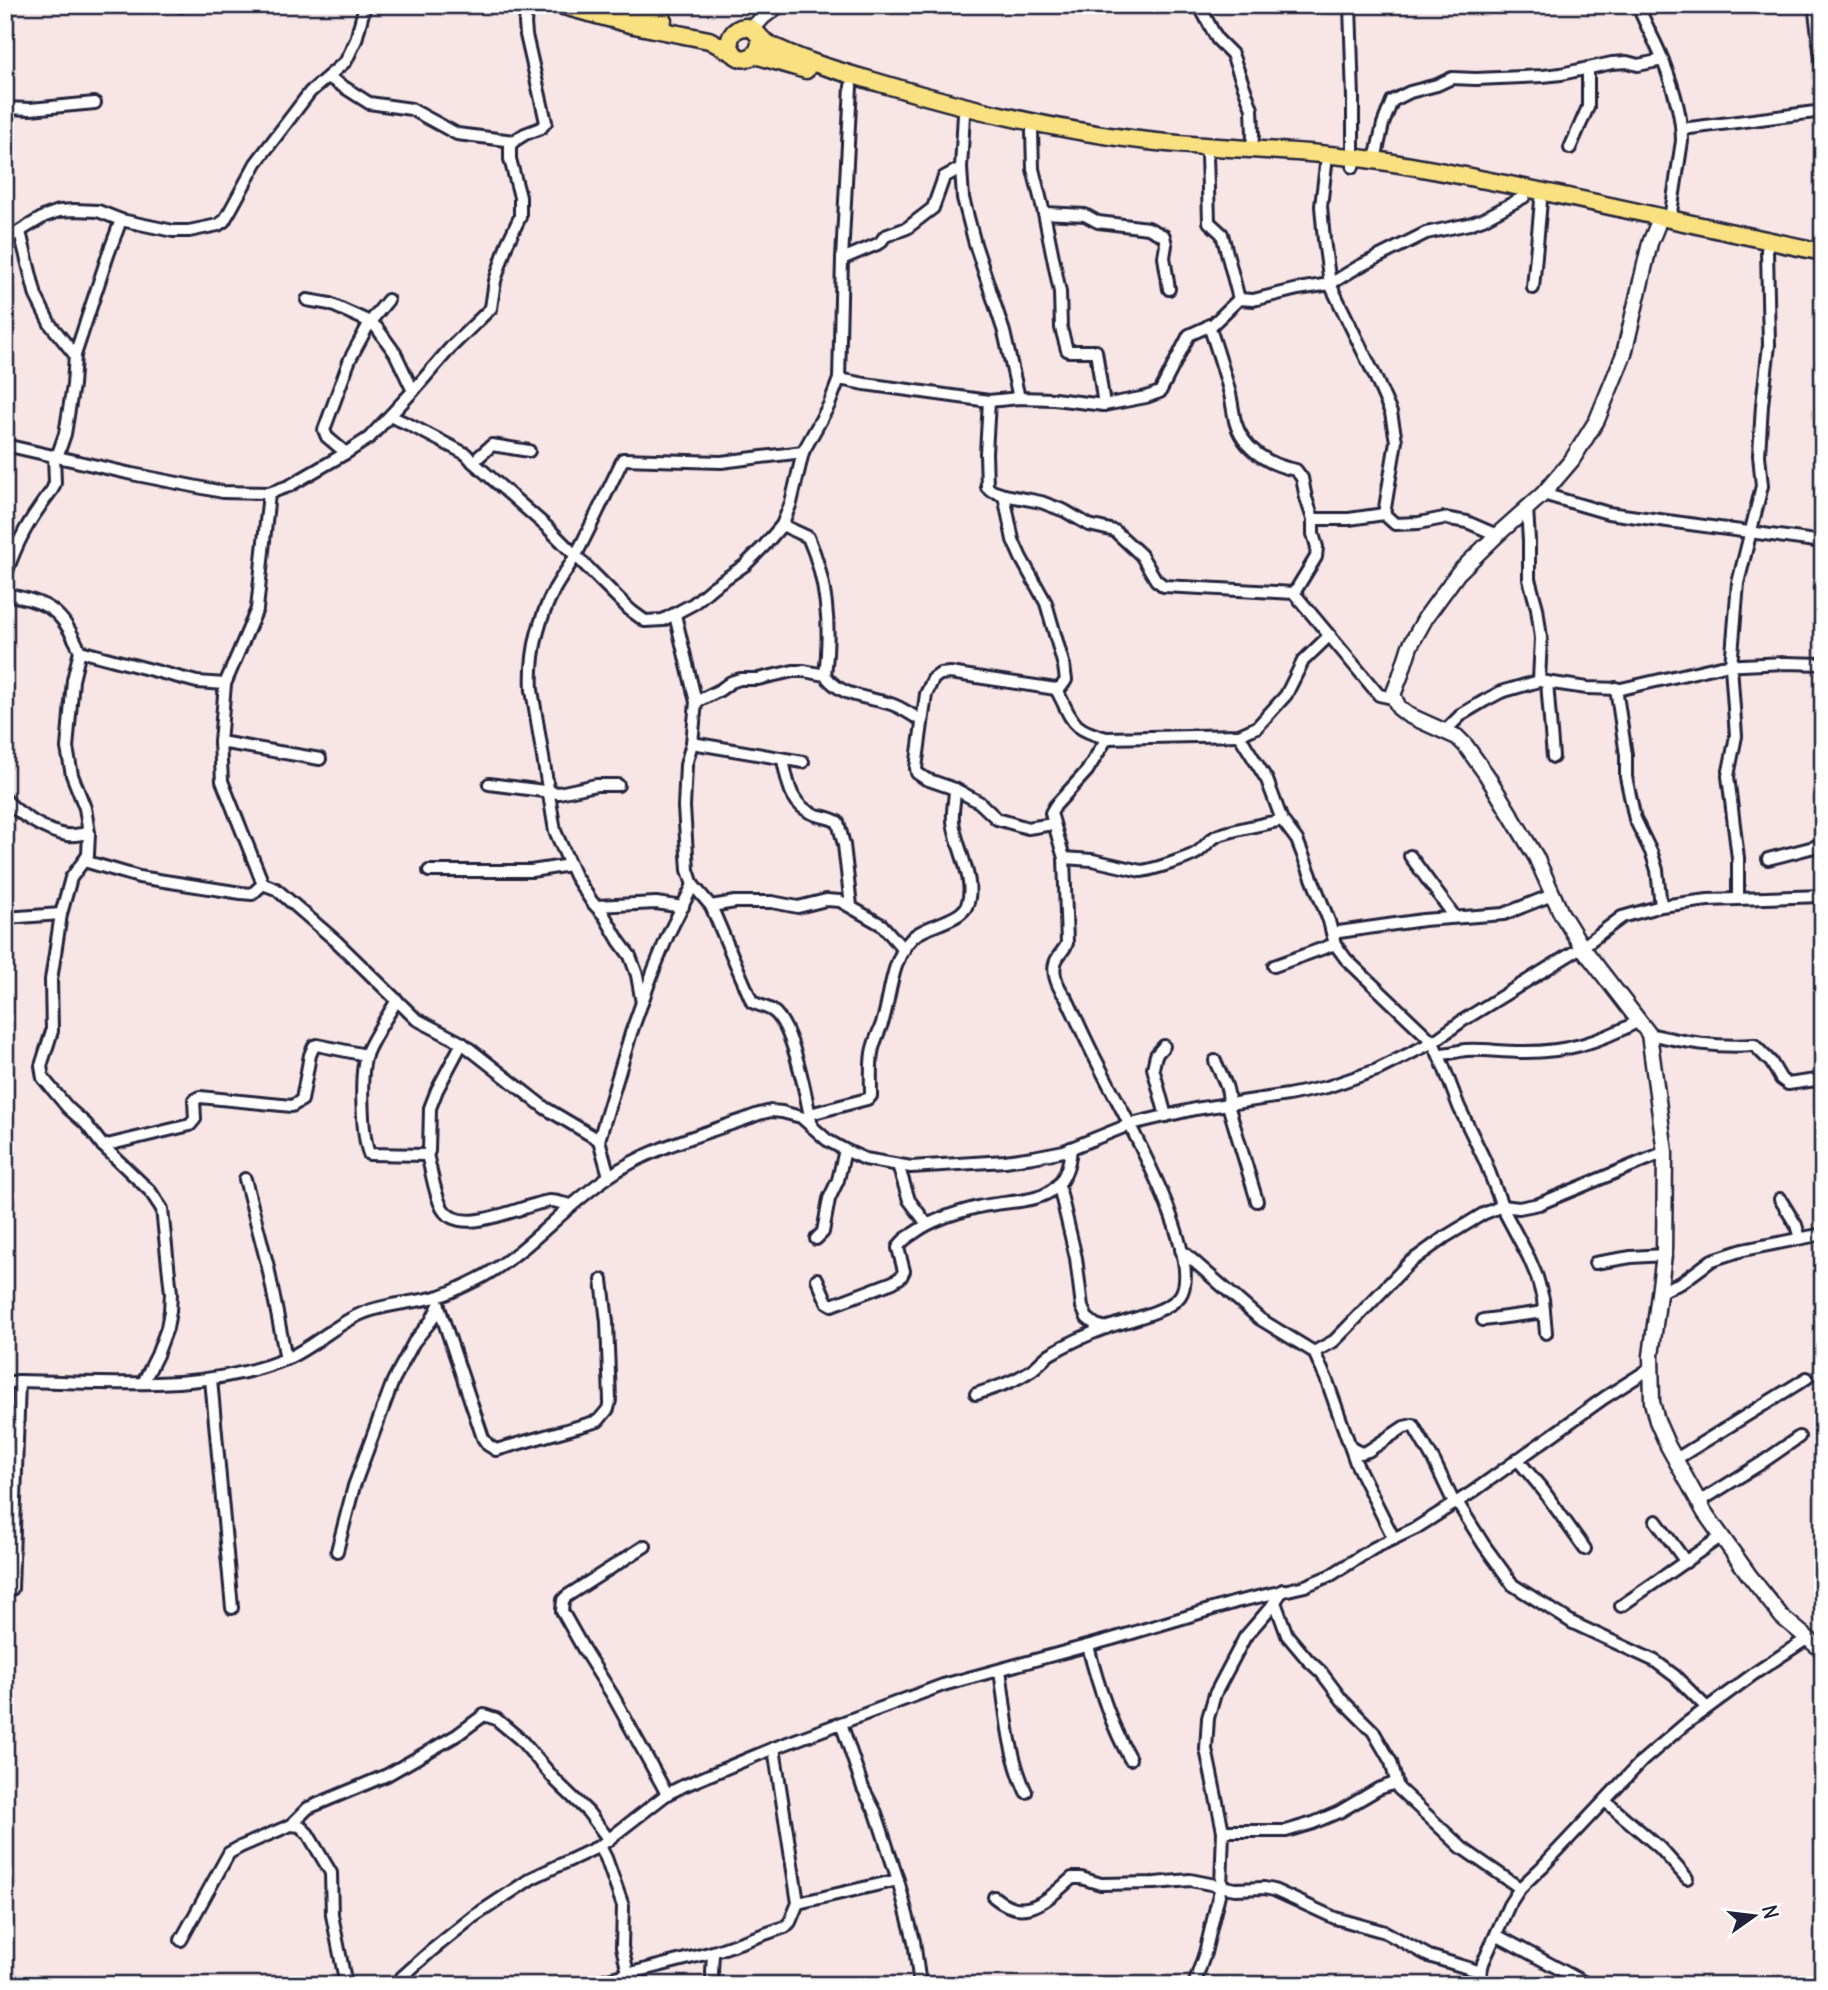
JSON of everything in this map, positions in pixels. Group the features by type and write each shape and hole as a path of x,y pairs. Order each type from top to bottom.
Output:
{"main road":[{"path":"559,5 634,25 709,40 741,58 751,58 760,48 750,32"},
{"path":"600,5 697,28 750,32 806,61 917,94 1069,130 1151,142 1252,149 1352,162 1541,201 1823,252"},
{"path":"733,53 730,47 733,34 750,32"},
{"path":"755,55 851,86 1051,136 1115,147 1326,164 1375,160 1539,191 1823,263"}],"street":[{"path":"5,240 45,216 59,211 98,211 121,220 173,231 190,231 218,225 224,221 256,163 310,92 346,61 356,40 365,5"},
{"path":"328,77 369,103 411,109 457,134 514,141 541,128 546,122 526,35 528,5"},
{"path":"750,32 763,17 779,5"},
{"path":"1199,5 1217,38 1232,54 1252,109 1252,149"},
{"path":"1350,5 1352,162"},
{"path":"1638,5 1644,25 1663,60 1678,105 1682,141 1663,223 1650,243 1624,354 1597,420 1582,446 1543,495 1458,573 1426,617 1410,646 1394,690 1394,698 1399,708 1408,715 1457,737 1466,746 1536,857 1552,895 1582,947 1649,1034 1665,1152 1664,1255 1651,1356 1652,1402 1676,1459 1699,1502 1722,1536 1782,1617 1823,1651"},
{"path":"1814,5 1823,72"},
{"path":"1375,160 1389,107 1392,101 1403,95 1452,78 1543,76 1612,63 1627,62 1639,65 1663,60"},
{"path":"1570,148 1588,107 1588,68"},
{"path":"390,416 466,454 576,554 630,610 645,621 663,620 692,604 745,565 782,525 791,503 803,452 829,405 839,379 851,86"},
{"path":"5,108 30,109 95,103"},
{"path":"1682,129 1823,111"},
{"path":"964,114 961,168 963,198 1004,332 1019,398"},
{"path":"1032,131 1033,169 1060,292 1064,342 1069,351 1096,351 1104,405"},
{"path":"5,445 223,492 269,494 289,486 346,453 369,438 452,346 491,308 495,281 507,244 520,217 520,197 509,152 514,141"},
{"path":"1208,155 1209,222 1222,234 1239,299"},
{"path":"1326,164 1321,206 1330,284 1391,413 1396,441 1384,514"},
{"path":"842,259 880,243 885,236 906,228 933,208 944,177 961,168"},
{"path":"839,379 989,401 1054,399 1104,405 1146,397 1160,391 1189,335 1213,324 1239,299 1253,300 1330,284 1426,233 1483,219 1524,197"},
{"path":"1533,288 1541,201"},
{"path":"1044,213 1085,215 1098,222 1148,228 1164,236 1169,289"},
{"path":"5,577 16,544 55,483 55,456 65,434 75,355 121,220"},
{"path":"20,232 41,308 75,355"},
{"path":"1738,898 1738,858 1728,776 1736,736 1731,666 1738,583 1762,486 1759,455 1769,345 1767,250"},
{"path":"307,300 330,304 377,328 395,353 413,391"},
{"path":"346,453 327,437 324,430 350,359 370,323 388,300"},
{"path":"1209,325 1231,395 1241,439 1269,462 1296,470 1302,478 1317,547 1316,557 1294,593"},
{"path":"989,401 987,487 992,491 1041,502 1065,511 1088,525 1115,530 1141,555 1156,580 1164,586 1294,593"},
{"path":"473,462 492,446 529,451"},
{"path":"642,1003 631,956 575,876 555,831 532,690 530,668 533,648 554,589 576,554 623,459 722,462 803,452"},
{"path":"269,494 257,609 225,684 220,742 222,781 262,884 276,889 336,941 416,1018 462,1043 545,1108 599,1139"},
{"path":"1004,495 1013,540 1045,603 1065,666 1066,680 1056,689 950,673 940,674 933,679 926,694 916,768 917,773 979,802 997,819 1028,828 1053,824"},
{"path":"1543,495 1608,513 1823,542"},
{"path":"1527,508 1529,579 1537,608 1553,757"},
{"path":"1313,519 1349,519 1384,514"},
{"path":"1384,514 1395,524 1444,518 1468,522 1497,535"},
{"path":"782,525 808,537 818,566 827,599 828,653 825,675 832,685 857,698 894,705 921,720"},
{"path":"1294,593 1297,600 1330,635 1379,695 1394,698"},
{"path":"5,594 42,604 58,614 80,651 73,680 67,748 72,775 85,808 89,833 88,855 71,878 61,914 51,980 52,1031 41,1066 43,1078 103,1146 150,1191 164,1215 171,1293 170,1311 157,1355 143,1383"},
{"path":"675,615 696,702 692,743 686,765 684,807 688,870 693,885 711,906 752,1002 773,1011 784,1025 802,1072 812,1128"},
{"path":"1056,689 1067,714 1074,724 1086,733 1107,738 1239,735 1257,727 1286,695 1303,661 1330,635"},
{"path":"80,651 197,682 225,684"},
{"path":"1445,731 1462,714 1501,692 1543,682 1587,688 1634,687 1721,666 1823,664"},
{"path":"696,702 740,679 758,679 793,671 825,675"},
{"path":"1616,688 1626,755 1626,777 1635,819 1657,870 1661,906"},
{"path":"1239,735 1267,780 1282,820 1297,840 1334,938 1346,958 1433,1042 1458,1107 1537,1277 1543,1299 1546,1333"},
{"path":"976,1394 1031,1371 1049,1355 1106,1328 1167,1307 1178,1300 1186,1282 1181,1250 1160,1188 1131,1124 1092,1053 1055,975 1056,959 1067,943 1064,858 1051,813 1087,771 1107,738"},
{"path":"220,742 320,759"},
{"path":"692,743 803,762"},
{"path":"783,760 792,797 802,808 838,822 844,845 851,906"},
{"path":"489,784 559,793 596,785 618,785"},
{"path":"810,1114 871,1096 875,1040 883,1020 894,970 904,950 913,937 961,914 967,905 970,890 953,821 956,789"},
{"path":"5,799 29,820 57,833 69,836 89,833"},
{"path":"1064,858 1092,860 1141,871 1149,870 1198,852 1207,841 1218,835 1282,820"},
{"path":"1768,859 1818,846 1823,841"},
{"path":"1410,856 1455,917"},
{"path":"84,862 139,877 241,893 252,894 262,884"},
{"path":"429,871 531,871 570,865"},
{"path":"609,1176 599,1139 642,1003 668,935 693,885"},
{"path":"1274,965 1334,938 1423,920 1504,914 1552,895"},
{"path":"5,1383 181,1383 211,1379 286,1359 346,1320 366,1311 440,1301 501,1265 609,1176 662,1150 759,1114 771,1111 791,1114 801,1118 827,1140 865,1159 911,1167 1005,1161 1043,1155 1071,1148 1131,1124 1195,1110 1288,1096 1345,1082 1377,1070 1433,1042 1462,1021 1582,947 1622,917 1661,906 1738,898 1823,896"},
{"path":"711,906 735,902 772,902 798,908 826,900 840,901 881,925 904,950"},
{"path":"596,906 656,903 683,907"},
{"path":"5,918 61,914"},
{"path":"397,1000 366,1055 363,1070 363,1113 368,1152 427,1155"},
{"path":"1439,1054 1465,1050 1553,1051 1586,1045 1639,1021"},
{"path":"1649,1034 1728,1047 1754,1045 1788,1084 1823,1079"},
{"path":"462,1043 430,1108 427,1155 441,1205 447,1214 468,1221 498,1216 550,1201 571,1205"},
{"path":"103,1146 190,1125 195,1119 194,1100 200,1097 292,1106 298,1104 302,1101 314,1046 366,1055"},
{"path":"1164,1046 1156,1055 1153,1068 1166,1116"},
{"path":"1215,1061 1228,1090 1228,1105 1257,1201"},
{"path":"817,1279 827,1302 832,1305 893,1282 904,1272 899,1245 927,1224 978,1207 1041,1197 1059,1186 1066,1173 1071,1148"},
{"path":"816,1239 823,1232 829,1199 838,1180 845,1150"},
{"path":"1314,1352 1339,1336 1409,1263 1483,1214 1502,1206 1518,1208 1539,1204 1665,1152"},
{"path":"898,1165 909,1200 927,1224"},
{"path":"245,1179 268,1267 286,1359"},
{"path":"1059,1186 1076,1258 1082,1307 1087,1318 1106,1328"},
{"path":"1780,1199 1796,1225 1800,1238"},
{"path":"1660,1292 1681,1283 1712,1260 1742,1250 1823,1234"},
{"path":"1181,1250 1260,1319 1314,1352 1356,1463 1394,1539"},
{"path":"1595,1264 1631,1257 1664,1255"},
{"path":"440,1301 483,1438 496,1450 598,1421 608,1409 610,1400 607,1322 602,1280"},
{"path":"337,1551 354,1486 393,1381 414,1342 431,1321 440,1301"},
{"path":"1483,1320 1544,1312"},
{"path":"397,1985 431,1951 472,1917 532,1878 604,1843 667,1794 774,1748 943,1685 1236,1602 1305,1586 1331,1575 1374,1548 1416,1528 1651,1368"},
{"path":"1676,1459 1807,1378"},
{"path":"211,1379 232,1608"},
{"path":"12,1589 19,1381"},
{"path":"1351,1448 1368,1451 1404,1426 1413,1425 1456,1502 1513,1585 1573,1623 1655,1661 1675,1676 1707,1708"},
{"path":"1699,1502 1799,1437"},
{"path":"1517,1459 1585,1549"},
{"path":"1656,1521 1686,1562"},
{"path":"1621,1606 1722,1536"},
{"path":"645,1546 567,1596 563,1600 562,1611 667,1794"},
{"path":"1194,1985 1205,1953 1221,1886 1223,1832 1206,1749 1208,1718 1215,1693 1245,1637 1283,1590"},
{"path":"1275,1602 1287,1635 1342,1700 1373,1731 1391,1762 1398,1788 1462,1848 1520,1888"},
{"path":"1478,1985 1483,1963 1509,1905 1520,1888 1642,1761 1684,1725 1808,1638"},
{"path":"1088,1646 1101,1696 1130,1759"},
{"path":"1000,1670 1009,1740 1017,1772 1026,1792"},
{"path":"181,1940 229,1853 290,1825 308,1808 387,1775 457,1735 484,1715 489,1715 520,1739 557,1783 588,1812 604,1843 623,1906 622,1947 628,1973"},
{"path":"841,1723 863,1788 876,1813 898,1880 914,1941 920,1985"},
{"path":"584,1985 713,1952 785,1927 790,1922 798,1903 774,1748"},
{"path":"1223,1832 1286,1831 1339,1812 1378,1789 1395,1783"},
{"path":"1605,1801 1660,1848 1687,1878"},
{"path":"290,1825 300,1826 308,1834 331,1873 332,1915 346,1985"},
{"path":"994,1897 1003,1905 1028,1910 1072,1878 1101,1884 1190,1880 1236,1889 1264,1888 1335,1918 1385,1933 1429,1956 1481,1972"},
{"path":"798,1903 898,1880"},
{"path":"1496,1935 1589,1985"},
{"path":"713,1952 713,1985"}]}
